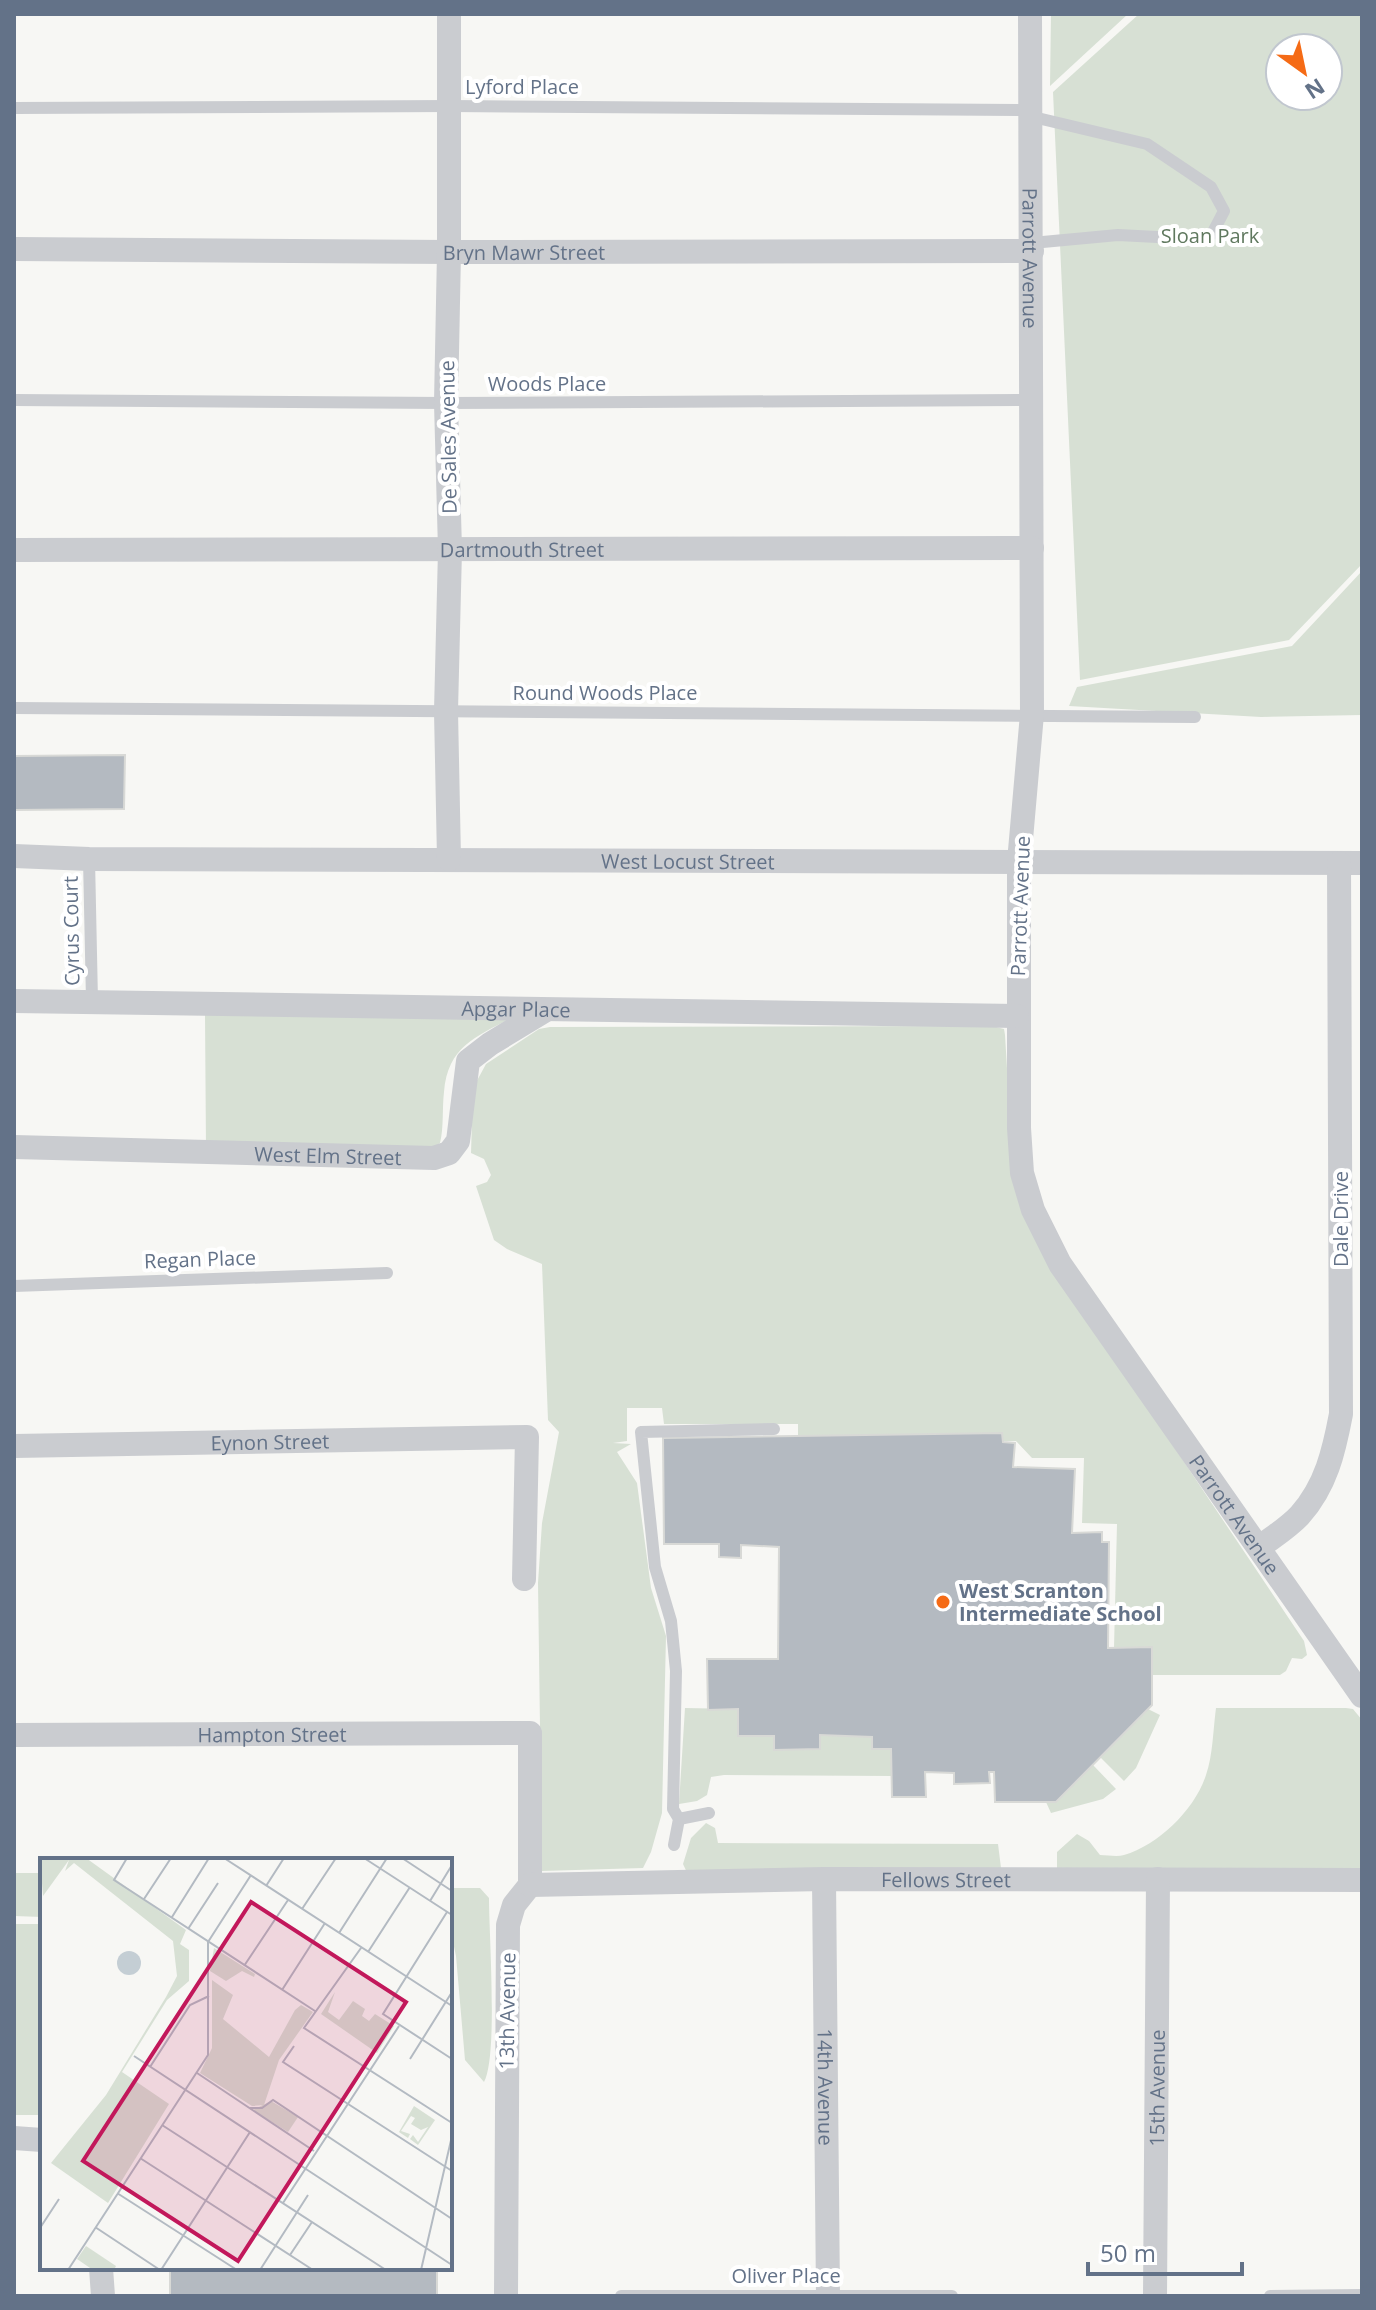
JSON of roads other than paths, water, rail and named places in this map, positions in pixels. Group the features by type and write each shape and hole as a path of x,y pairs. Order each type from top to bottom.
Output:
{"street":[{"name":"De Sales Avenue","path":"449,14 446,403 450,550 446,711 449,859"},
{"name":"Parrott Avenue","path":"1030,14 1032,714 1019,862 1017,1016 1022,1173 1033,1210 1060,1264 1362,1696"},
{"name":"Bryn Mawr Street","path":"14,249 449,252 1032,247"},
{"name":"Dartmouth Street","path":"14,550 1032,548"},
{"name":"West Locust Street","path":"14,856 89,859 1351,863"},
{"name":"Dale Drive","path":"1260,1547 1300,1515 1317,1492 1332,1461 1341,1414 1351,863"},
{"name":"Apgar Place","path":"14,1001 1017,1016"},
{"name":"West Elm Street","path":"14,1147 434,1158 449,1153 458,1141 468,1061 548,1009"},
{"name":"Eynon Street","path":"14,1446 527,1437 524,1579"},
{"name":"Hampton Street","path":"14,1735 530,1733 530,1885"},
{"name":"Fellows Street","path":"530,1885 824,1879 1362,1880"},
{"name":"14th Avenue","path":"824,1879 828,2296"},
{"name":"15th Avenue","path":"1155,2296 1158,1879"},
{"name":"13th Avenue","path":"506,2296 508,1925 514,1905 530,1885"},
{"path":"14,2138 40,2140"},
{"path":"101,2270 103,2296"}],"lane":[{"name":"Lyford Place","path":"14,108 450,106 1029,113 1147,144 1211,187 1224,211 1212,234 1196,239 1118,235 1032,247"},
{"name":"Woods Place","path":"14,400 446,403 1033,400"},
{"name":"Round Woods Place","path":"14,708 1195,717"},
{"name":"Cyrus Court","path":"89,859 92,1001"},
{"name":"Regan Place","path":"14,1286 387,1273"},
{"path":"674,1845 679,1819 673,1809 676,1671 671,1621 655,1567 641,1432 774,1429"},
{"path":"679,1819 709,1813"},
{"path":"1270,2296 1362,2295"},
{"name":"Oliver Place","path":"621,2296 952,2296"}],"place":[{"name":"West Scranton Intermediate School","path":"943,1602"}],"park label":[{"name":"Sloan Park","path":"1210,235"}]}
